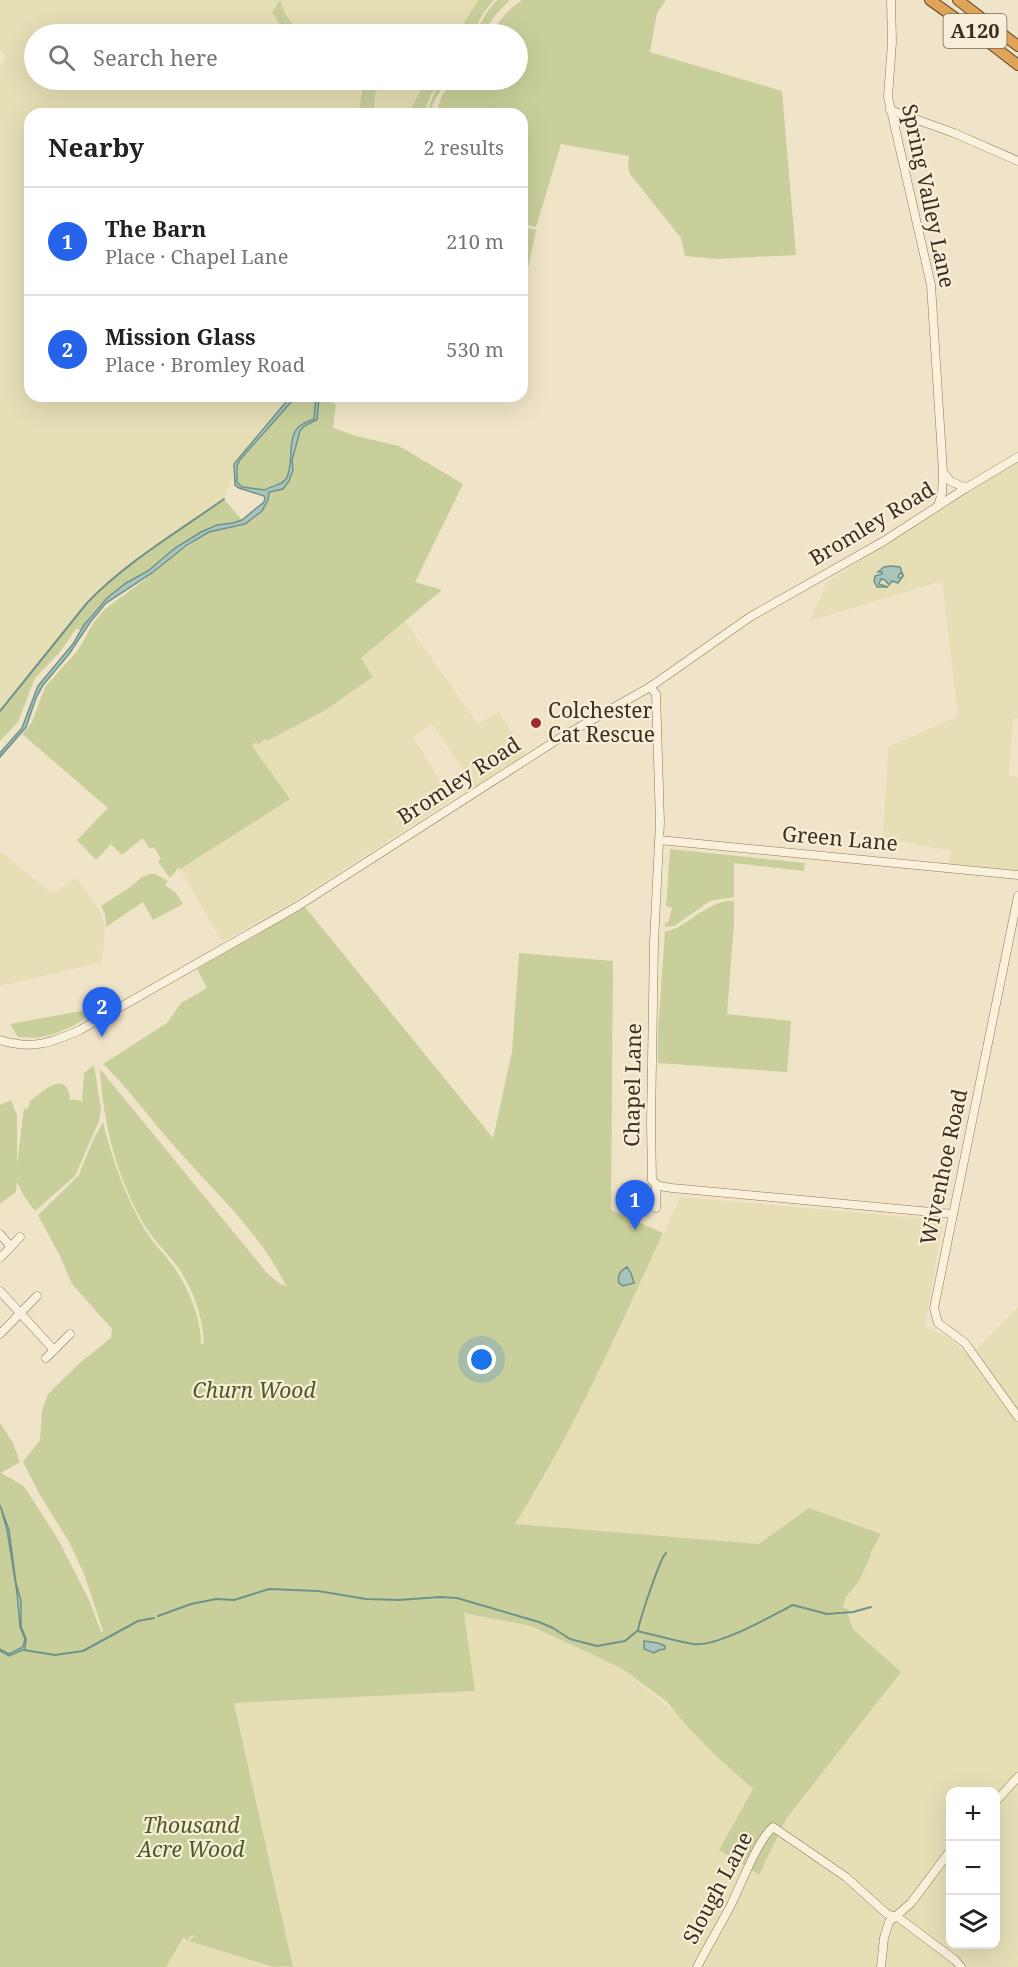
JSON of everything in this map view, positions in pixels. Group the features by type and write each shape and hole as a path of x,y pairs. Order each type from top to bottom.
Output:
{"highway":[{"name":"A120","path":"930,0 1018,65"},
{"name":"A120","path":"958,0 1018,46"}],"street":[{"name":"Spring Valley Lane","path":"891,0 891,53 888,87 890,110 931,285 943,472 942,493 938,506"},
{"path":"890,110 954,133 1018,161"},
{"name":"Bromley Road","path":"0,1040 18,1045 37,1045 80,1030 298,906 560,738 650,687 750,617 884,541 1018,457"},
{"path":"943,472 950,481 966,488"},
{"name":"Chapel Lane","path":"650,687 656,693 659,768 650,1173 656,1185 656,1208"},
{"name":"Green Lane","path":"659,840 1018,875"},
{"name":"Wivenhoe Road","path":"1018,896 935,1301 935,1315 941,1327 963,1341 975,1354 1018,1417"},
{"path":"656,1185 953,1214"},
{"path":"0,1234 11,1247"},
{"path":"0,1258 20,1238"},
{"path":"0,1291 54,1350"},
{"path":"0,1334 37,1296"},
{"path":"46,1358 70,1334"},
{"path":"1000,1797 1018,1777"},
{"name":"Slough Lane","path":"697,1967 731,1906 767,1833 773,1827 839,1872 887,1914 894,1917"},
{"path":"881,1967 886,1928 916,1896 946,1857"},
{"path":"894,1917 899,1918 928,1939 961,1967"}],"shaded area":[{"path":"0,0 480,0 464,24 292,24 280,1 273,13 280,24 24,24 24,90 358,90 365,98 361,108 24,108 24,402 289,402 240,460 224,499 123,571 87,603 0,711 0,65 6,56 0,51"},
{"path":"421,90 411,108 376,108 377,91"},
{"path":"1018,457 1018,719 1013,719 1009,776 1018,777 1018,875 948,868 951,851 883,838 888,747 958,716 942,581 809,621 828,581 955,501 966,488"},
{"path":"405,621 478,724 499,712 526,755 475,787 432,724 413,737 452,799 295,901 222,942 180,869 289,799 252,746 265,739 267,741 324,711 373,677 361,658"},
{"path":"0,851 53,894 76,877 99,909 104,922 102,962 0,986"},
{"path":"680,1197 943,1220 925,1327 949,1338 969,1356 1018,1307 1018,1967 293,1967 234,1702 474,1691 464,1613 531,1626 621,1668 675,1712 753,1790 719,1850 753,1873 786,1819 898,1670 869,1644 857,1637 848,1609 842,1607 881,1534 761,1549 514,1524 541,1482 615,1340"},
{"path":"187,1934 288,1967 166,1967"}],"green space":[{"path":"280,0 293,24 279,24 272,13"},
{"path":"478,0 494,0 477,24 463,24"},
{"path":"497,0 510,0 489,24 480,24"},
{"path":"522,0 666,0 657,13 650,52 782,91 796,255 717,259 685,256 681,238 630,174 629,156 561,144 536,227 528,225 528,108 438,108 442,95 446,90 528,90 528,24 497,24 509,10"},
{"path":"376,90 374,108 360,108 362,91"},
{"path":"421,90 434,90 426,108 411,108"},
{"path":"441,90 432,108 428,108 435,91"},
{"path":"528,228 536,230 528,268"},
{"path":"289,402 316,402 313,420 304,424 296,432 290,451 289,474 285,481 266,490 242,487 237,482 238,464"},
{"path":"318,402 333,402 336,404 333,428 399,446 463,484 415,582 442,590 361,658 373,677 324,711 267,741 265,739 259,744 256,742 252,746 290,799 180,869 178,868 170,878 158,862 161,859 154,847 150,849 143,838 122,855 111,844 96,860 77,840 108,808 22,734 32,722 45,687 78,650 94,622 105,609 209,532 241,526 262,511 269,492 283,489 292,466 300,431 304,426 316,422"},
{"path":"224,499 242,520 202,531 147,572 118,588 106,598 81,630 76,629 60,652 35,678 18,722 0,741 0,711 87,603 123,571"},
{"path":"670,849 805,863 804,871 734,863 734,897 710,901 674,926 665,927 672,908 666,906"},
{"path":"155,874 168,881 165,885 176,893 183,904 153,920 143,902 106,927 105,914 101,906 142,877"},
{"path":"726,901 734,901 727,1014 791,1021 787,1072 658,1063 665,931 672,930 709,907"},
{"path":"305,907 493,1138 512,1052 519,953 613,961 611,1210 663,1233 575,1418 515,1524 759,1544 809,1508 881,1534 859,1581 846,1597 843,1607 849,1610 853,1629 901,1672 786,1819 759,1875 719,1850 753,1789 714,1754 667,1702 621,1668 531,1626 464,1613 475,1691 234,1703 293,1967 274,1967 189,1941 194,1936 191,1935 187,1941 184,1937 166,1967 0,1967 0,1423 13,1443 20,1462 1,1473 24,1486 59,1541 90,1602 101,1632 103,1631 84,1574 69,1542 23,1462 40,1440 42,1411 48,1394 82,1361 111,1338 112,1329 72,1284 38,1215 79,1175 103,1122 125,1191 148,1234 182,1280 199,1322 201,1344 204,1343 199,1311 191,1290 180,1270 145,1226 119,1170 104,1110 100,1069 267,1273 286,1286 276,1267 250,1231 103,1064 167,1023 181,1003 207,988 197,969"},
{"path":"92,1009 95,1016 54,1034 37,1038 18,1037 10,1024"},
{"path":"94,1065 101,1108 99,1121 75,1176 35,1211 17,1182 16,1192 0,1204 0,1105 11,1100 17,1115 17,1164 24,1108 27,1110 30,1103 28,1103 52,1085 58,1084 63,1084 67,1089 69,1100 82,1102 84,1073"}],"water":[{"path":"286,402 291,402 237,466 237,482 242,487 265,490 284,481 289,473 293,436 301,425 314,419 315,402 318,402 317,420 304,426 300,431 292,460 293,470 283,489 269,492 268,500 262,511 245,524 209,532 106,603 43,685 26,727 0,757 0,753 22,728 38,686 107,598 126,583 148,571 175,548 201,532 217,525 242,520 264,502 264,496 235,485 234,464"},
{"path":"884,567 900,567 903,575 900,573 898,577 903,576 898,583 892,581 889,585 881,579 879,584 888,587 877,587 874,581 875,576 882,574 878,572"},
{"path":"627,1267 634,1283 623,1286 619,1283 619,1275"},
{"path":"0,1505 9,1530 16,1583 21,1601 21,1626 26,1639 25,1649 9,1656 0,1649 9,1654 23,1647 25,1639 20,1627 7,1530"},
{"path":"644,1641 658,1643 665,1646 665,1649 654,1653 644,1649"}],"waterway":[{"path":"0,711 87,603 102,588 135,561 224,499"},
{"path":"638,1630 655,1577 666,1553"},
{"path":"158,1616 191,1604 216,1599 234,1600 269,1589 318,1591 366,1599 457,1598 539,1622 570,1639 597,1646 625,1641 637,1631 686,1643 703,1644 743,1630 793,1605 827,1614 853,1612 871,1607"},
{"path":"24,1650 55,1655 83,1651 138,1621 154,1618"}],"place":[{"name":"Colchester Cat Rescue","path":"536,723"},
{"name":"Mission Glass","path":"102,1037"},
{"name":"The Barn","path":"635,1230"}],"park label":[{"name":"Churn Wood","path":"254,1391"},
{"name":"Thousand Acre Wood","path":"191,1838"}]}
